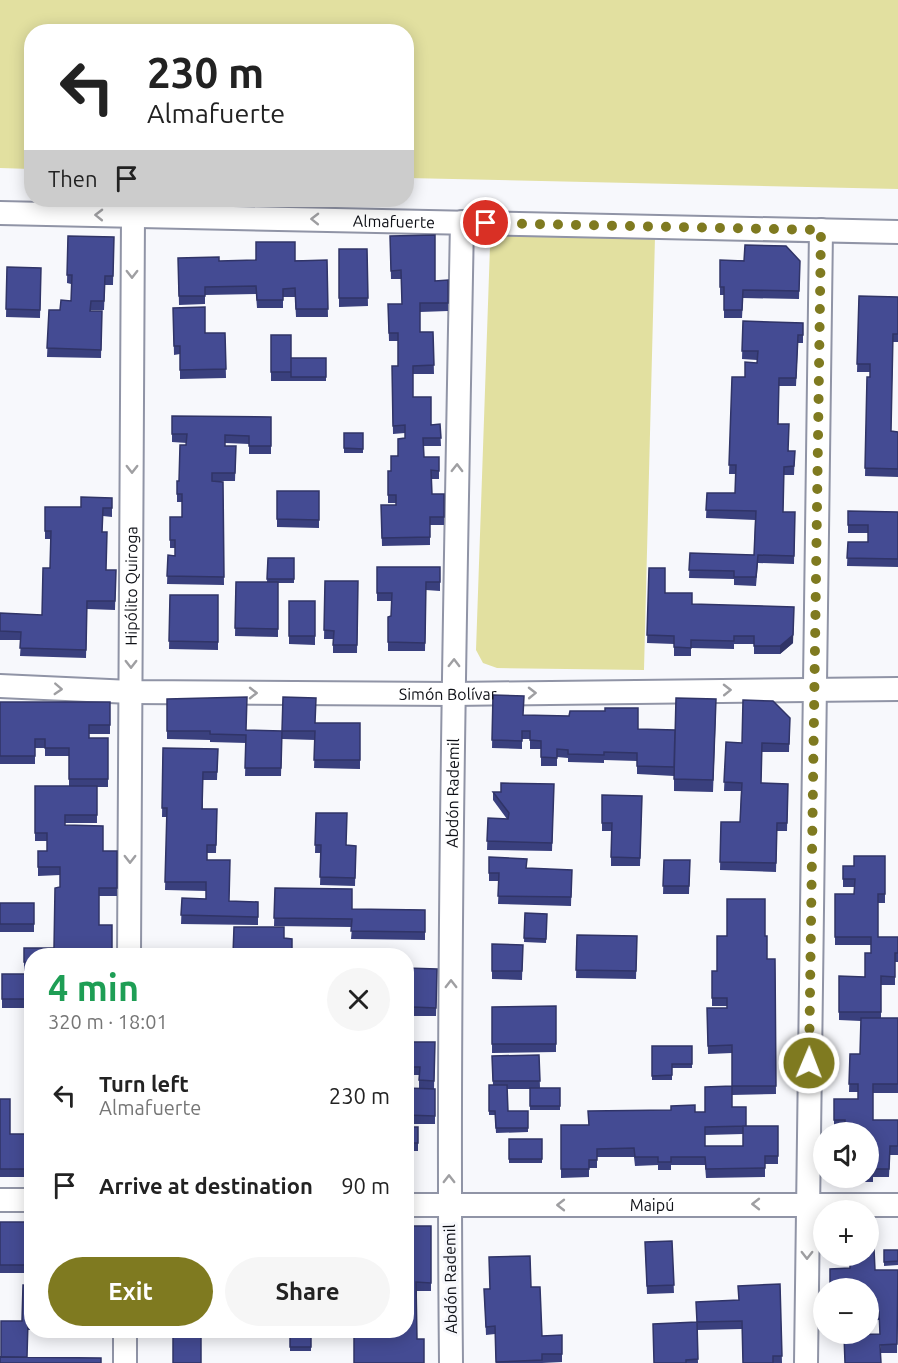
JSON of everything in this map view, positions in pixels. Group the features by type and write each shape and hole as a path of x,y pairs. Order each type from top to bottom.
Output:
{"street":[{"name":"Almafuerte","path":"0,213 898,232"},
{"name":"Hipólito Quiroga","path":"129,948 133,216"},
{"name":"Abdón Rademil","path":"451,1363 449,1206 453,694 462,222"},
{"path":"806,1363 821,230"},
{"name":"Simón Bolívar","path":"0,686 131,692 453,694 815,688 898,689"},
{"path":"0,1200 24,1200"},
{"name":"Maipú","path":"414,1205 898,1205"},
{"path":"125,1338 125,1363"}],"shaded area":[{"path":"0,0 898,0 898,189 414,178 414,24 24,24 24,169 0,168"},
{"path":"505,234 655,237 644,670 497,668 483,663 476,650 490,246"}],"building":[{"path":"435,235 435,281 448,280 448,303 420,303 420,332 433,332 434,365 413,366 413,397 431,397 431,425 440,424 441,438 423,438 424,457 439,457 439,471 431,470 432,494 444,494 444,517 430,517 430,537 382,538 381,505 396,505 396,495 388,495 388,471 391,471 391,456 398,456 398,439 405,438 405,425 393,426 392,366 398,366 398,333 389,333 388,304 402,304 401,270 391,271 390,236"},
{"path":"68,236 114,237 113,276 105,276 104,301 91,301 90,311 102,311 101,350 47,348 49,310 60,310 61,300 71,301 72,275 67,275"},
{"path":"256,242 295,242 295,261 327,260 328,309 296,309 295,288 283,289 283,300 257,300 256,286 205,287 205,296 179,296 178,258 219,257 219,261 256,260"},
{"path":"745,245 786,246 800,261 799,291 743,290 742,310 724,310 724,287 720,287 720,260 744,261"},
{"path":"339,249 367,249 368,298 339,298"},
{"path":"7,267 41,268 40,310 6,309"},
{"path":"859,296 898,297 898,334 893,334 891,431 898,432 898,469 865,468 867,377 870,377 870,364 857,364"},
{"path":"205,307 205,333 225,333 226,369 180,370 180,346 174,346 173,308"},
{"path":"743,321 803,323 803,335 798,335 796,378 779,378 778,424 789,424 788,451 795,451 794,466 784,467 783,512 795,512 794,556 758,555 756,577 734,577 734,571 689,570 690,553 754,555 756,511 706,510 707,493 735,493 736,465 729,465 732,377 745,377 745,362 757,363 758,351 742,351"},
{"path":"271,335 291,335 291,372 271,372"},
{"path":"291,358 326,358 326,377 291,377"},
{"path":"172,416 271,417 271,446 249,446 249,436 225,435 225,446 236,446 235,473 212,473 212,481 223,482 224,577 167,576 168,555 175,556 175,540 170,540 170,517 182,517 182,494 177,494 177,481 179,481 180,445 186,445 187,434 172,434"},
{"path":"344,433 363,433 363,449 344,448"},
{"path":"277,491 319,491 319,520 277,519"},
{"path":"81,497 112,498 112,508 103,508 102,532 107,532 106,570 116,570 115,601 87,601 86,650 20,648 21,632 0,631 0,613 42,615 43,568 50,568 51,531 45,531 45,507 81,507"},
{"path":"848,511 898,512 898,559 847,558 848,542 868,542 868,525 848,525"},
{"path":"268,558 294,558 294,579 267,579"},
{"path":"377,567 440,567 440,582 426,582 425,643 388,642 388,617 391,616 392,593 377,593"},
{"path":"649,568 665,568 665,593 692,593 692,604 794,607 793,635 780,646 754,646 754,636 734,636 734,641 691,640 691,648 674,647 674,636 647,635"},
{"path":"325,581 358,581 357,645 333,645 334,631 324,630"},
{"path":"236,582 278,582 278,629 235,628"},
{"path":"170,595 218,595 218,642 169,641"},
{"path":"289,601 315,601 315,636 289,636"},
{"path":"493,695 524,696 523,715 569,716 570,711 638,708 638,729 675,730 674,767 637,766 637,753 568,754 568,750 557,749 557,758 541,757 541,741 530,740 530,731 522,731 522,741 492,740"},
{"path":"247,697 246,730 282,731 281,768 245,768 246,735 210,734 210,731 167,731 167,699"},
{"path":"283,697 316,698 315,723 360,723 360,760 314,760 315,731 282,731"},
{"path":"676,698 716,699 713,780 674,779"},
{"path":"743,700 773,701 790,718 789,744 762,743 761,783 788,784 787,823 777,823 776,863 720,862 721,822 740,822 742,783 724,782 726,742 742,743"},
{"path":"0,702 110,702 110,725 89,725 89,738 108,738 108,779 69,779 69,748 45,748 45,739 35,739 35,756 0,756"},
{"path":"163,748 218,749 217,772 203,772 202,809 217,809 216,845 207,845 207,860 230,860 229,901 258,902 258,917 181,915 182,898 206,899 206,882 165,882 167,808 162,808"},
{"path":"501,783 554,784 552,843 487,841 488,818 508,819 509,813 493,792 501,792"},
{"path":"35,786 97,786 97,815 65,815 65,825 103,826 103,851 117,851 117,888 99,888 99,925 112,925 112,948 54,948 55,888 60,887 60,867 38,867 38,851 47,851 47,833 35,833"},
{"path":"602,795 642,796 640,858 611,857 612,823 602,823"},
{"path":"316,813 347,813 346,845 356,846 355,878 320,877 321,845 315,845"},
{"path":"854,856 885,856 885,894 878,894 878,937 898,937 898,953 895,953 895,977 881,976 881,1012 839,1012 839,976 865,977 865,953 871,953 871,937 835,937 835,894 854,894 855,879 843,879 843,866 854,866"},
{"path":"489,857 527,859 526,868 572,870 571,897 498,896 499,873 489,873"},
{"path":"664,860 690,860 689,886 663,886"},
{"path":"275,888 352,889 352,909 425,910 425,932 351,931 352,919 274,918"},
{"path":"727,899 765,899 767,959 775,959 776,1086 732,1086 732,1045 708,1046 707,1008 727,1008 727,998 712,998 712,971 717,971 717,936 727,936"},
{"path":"0,903 34,903 34,924 0,924"},
{"path":"525,913 547,914 546,939 524,938"},
{"path":"234,927 284,927 284,938 292,939 292,948 233,948"},
{"path":"577,935 637,936 636,971 576,970"},
{"path":"492,944 523,945 522,971 492,971"},
{"path":"414,968 437,969 436,1008 414,1007"},
{"path":"2,974 24,974 24,999 2,999"},
{"path":"556,1006 556,1044 492,1044 492,1007"},
{"path":"861,1018 898,1018 898,1084 873,1084 873,1120 898,1120 898,1146 890,1146 889,1169 879,1169 879,1122 834,1120 834,1099 858,1099 858,1084 849,1084 850,1054 860,1054"},
{"path":"414,1042 435,1042 434,1081 419,1080 420,1067 414,1067"},
{"path":"652,1046 692,1046 692,1064 672,1064 672,1075 652,1076"},
{"path":"539,1055 540,1081 493,1081 492,1056"},
{"path":"489,1085 507,1085 508,1111 528,1111 528,1128 496,1128 495,1111 489,1111"},
{"path":"732,1086 732,1107 746,1107 746,1126 778,1126 778,1156 765,1156 765,1168 706,1169 705,1157 671,1157 671,1162 658,1162 658,1157 635,1157 634,1148 597,1149 597,1160 589,1160 589,1169 561,1169 561,1125 589,1125 588,1111 671,1110 671,1106 695,1105 695,1112 705,1112 705,1087","holes":["743,1126 743,1146 705,1146 705,1127"]},
{"path":"414,1088 435,1089 435,1116 414,1115"},
{"path":"530,1088 560,1088 560,1106 530,1106"},
{"path":"0,1099 10,1099 10,1134 24,1134 24,1169 0,1169"},
{"path":"414,1127 418,1127 418,1143 414,1143"},
{"path":"509,1139 542,1139 542,1159 509,1159"},
{"path":"0,1222 24,1222 24,1265 0,1265"},
{"path":"414,1226 431,1226 431,1283 416,1282 417,1339 424,1339 424,1363 354,1363 354,1338 414,1338"},
{"path":"672,1241 674,1285 647,1286 645,1242"},
{"path":"884,1250 898,1250 898,1261 884,1262"},
{"path":"530,1256 531,1287 540,1287 542,1336 562,1335 562,1354 542,1354 542,1360 496,1362 495,1326 486,1327 484,1289 490,1289 489,1257"},
{"path":"850,1266 875,1266 875,1270 898,1270 897,1344 880,1345 881,1363 845,1363 844,1344 879,1344 880,1334 879,1278 830,1278 830,1269 850,1268"},
{"path":"780,1284 782,1356 773,1356 773,1363 743,1363 742,1321 697,1322 696,1302 739,1300 738,1286"},
{"path":"23,1285 24,1338 28,1338 27,1357 1,1357 1,1321 22,1321"},
{"path":"697,1322 698,1359 686,1360 686,1363 654,1363 653,1324"},
{"path":"173,1338 201,1338 201,1363 173,1363"},
{"path":"290,1338 311,1338 311,1347 290,1347"},
{"path":"0,1357 101,1358 101,1363 0,1363"}],"route":[{"path":"486,223 821,230 809,1063"}]}
